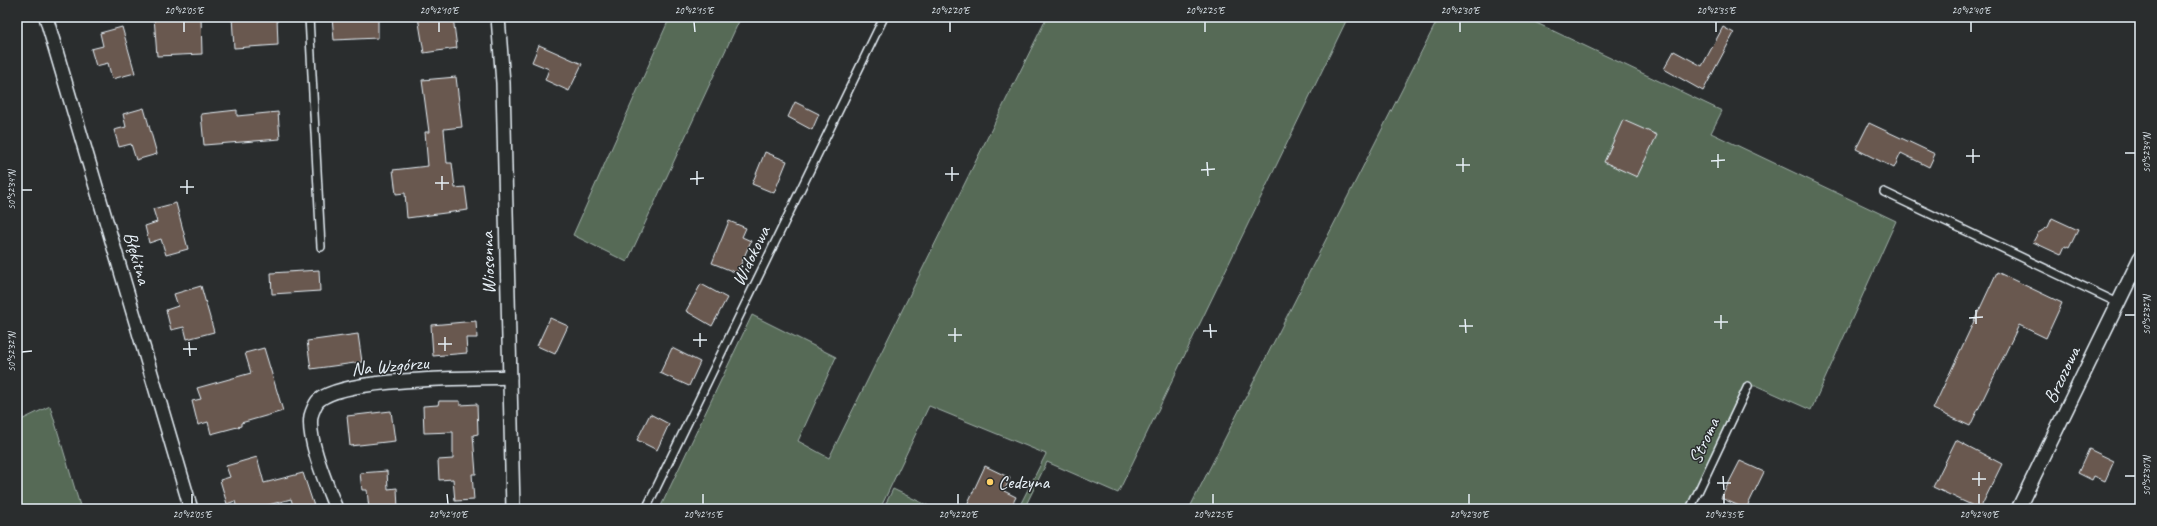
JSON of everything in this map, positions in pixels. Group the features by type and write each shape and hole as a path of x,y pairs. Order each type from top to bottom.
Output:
{"street":[{"name":"Błękitna","path":"46,17 191,509"},
{"name":"Wiosenna","path":"498,17 504,83 513,509"},
{"name":"Brzozowa","path":"2018,509 2140,258"},
{"name":"Na Wzgórzu","path":"336,509 311,434 311,415 318,400 335,391 364,384 510,377"}],"lane":[{"path":"309,17 321,247"},
{"name":"Widokowa","path":"646,509 884,17"},
{"path":"1884,192 2118,303"},
{"name":"Stroma","path":"1690,509 1748,386"}],"green space":[{"path":"670,17 741,17 627,262 573,235"},
{"path":"1047,17 1348,17 1118,493 1047,462 1024,509 1018,509 1046,454 929,406 880,509 666,509 661,506 752,315 836,357 798,441 829,458"},
{"path":"1439,17 1524,17 1722,111 1711,133 1896,221 1811,410 1757,386 1748,386 1690,509 1189,509"},
{"path":"50,406 81,509 17,509 17,422"},
{"path":"893,489 935,509 883,509"}],"building":[{"path":"154,17 201,17 202,54 157,56"},
{"path":"232,17 277,17 278,45 234,48"},
{"path":"332,17 378,17 378,38 334,40"},
{"path":"418,17 453,17 457,48 424,53"},
{"path":"122,27 135,73 112,79 108,63 96,66 91,49 103,46 100,33"},
{"path":"1723,27 1734,33 1703,91 1664,69 1674,51 1702,66"},
{"path":"539,45 582,64 569,91 545,80 549,69 532,62"},
{"path":"456,77 462,127 444,129 447,163 452,163 455,188 465,187 468,210 407,218 405,193 396,194 393,170 428,166 425,132 429,132 422,80"},
{"path":"795,102 819,114 812,130 788,117"},
{"path":"144,108 157,154 136,160 131,144 119,147 114,130 126,127 123,114"},
{"path":"237,110 237,116 278,112 280,139 204,145 201,114"},
{"path":"1623,120 1657,135 1637,177 1604,162"},
{"path":"1869,123 1935,154 1929,167 1901,153 1894,168 1856,149"},
{"path":"765,152 787,161 774,193 752,184"},
{"path":"176,203 188,249 166,255 161,239 149,243 145,226 157,222 153,209"},
{"path":"2052,218 2078,230 2069,248 2065,246 2061,255 2033,242 2038,233 2048,227"},
{"path":"729,221 746,228 742,237 751,241 737,273 712,263"},
{"path":"319,270 320,291 272,294 271,273"},
{"path":"1997,272 2062,303 2046,338 2019,325 1970,426 1933,409"},
{"path":"701,284 727,298 712,326 686,311"},
{"path":"201,286 214,332 187,339 184,327 171,330 166,310 178,306 174,294"},
{"path":"550,318 568,326 555,354 537,346"},
{"path":"476,321 477,338 466,338 467,353 433,356 431,325"},
{"path":"358,334 362,362 311,369 307,341"},
{"path":"264,348 283,411 241,423 241,426 211,434 208,422 198,425 192,401 201,399 197,388 251,373 245,353"},
{"path":"672,348 700,362 689,386 660,373"},
{"path":"439,401 460,401 460,405 477,404 478,434 473,435 476,474 472,474 474,500 455,501 453,479 439,480 438,460 453,459 453,432 424,433 423,406 438,405"},
{"path":"391,411 395,441 350,446 347,416"},
{"path":"650,414 669,424 657,450 637,440"},
{"path":"1956,440 2002,464 1980,509 1933,487"},
{"path":"2089,449 2114,461 2105,481 2094,476 2092,480 2078,473"},
{"path":"257,457 264,483 303,473 315,509 294,509 291,499 253,509 237,509 235,501 227,504 220,480 230,477 226,466"},
{"path":"1740,461 1764,472 1746,509 1721,498"},
{"path":"985,466 1010,478 1004,491 1016,497 1010,509 965,509"},
{"path":"387,471 388,489 397,488 398,509 369,509 367,490 362,490 360,473"}],"place":[{"name":"Cedzyna","path":"990,482"}]}
